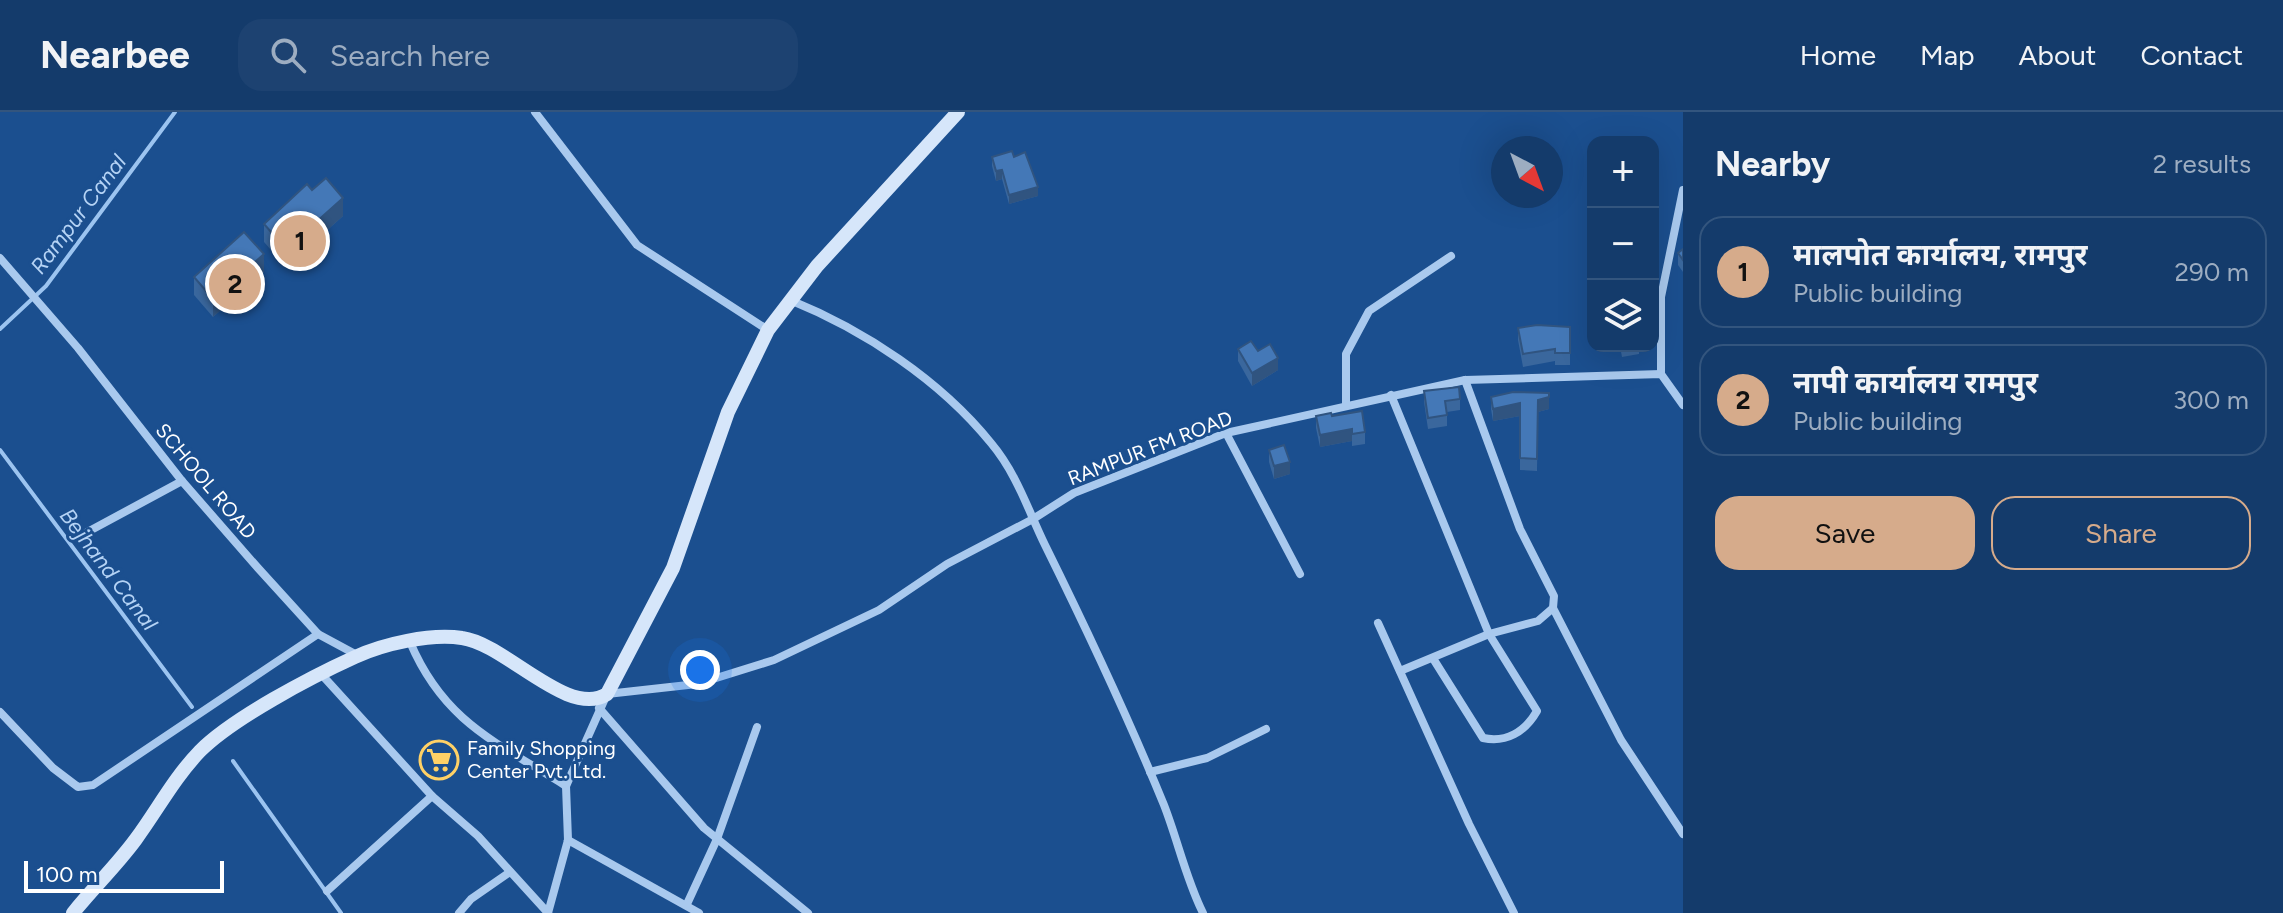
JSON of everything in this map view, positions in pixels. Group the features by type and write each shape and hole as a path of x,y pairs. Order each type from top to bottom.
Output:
{"main road":[{"path":"73,913 137,838 175,780 201,750 221,733 357,655 445,637 474,640 504,655 573,699 590,701 607,694 673,568 728,412 768,330 789,299 958,112"}],"street":[{"path":"535,112 637,245 768,330"},
{"path":"1683,190 1661,297 1661,374 1683,405"},
{"path":"1346,405 1346,354 1369,311 1451,256"},
{"name":"SCHOOL ROAD","path":"0,258 78,348 182,481 318,634 357,655"},
{"path":"789,299 840,322 897,358 968,418 1017,479 1150,772 1203,913"},
{"name":"RAMPUR FM ROAD","path":"607,694 697,684 774,660 879,610 947,564 1033,519 1074,493 1226,433 1465,380 1661,374"},
{"path":"1465,380 1520,529 1554,596 1553,608 1621,740 1683,834"},
{"path":"1391,395 1489,634 1537,711 1518,733 1498,741 1483,738 1434,660"},
{"path":"1226,433 1300,574"},
{"path":"80,536 182,481"},
{"path":"1400,671 1434,660 1489,634 1538,621 1553,608"},
{"path":"1378,623 1514,913"},
{"path":"0,712 53,768 78,787 93,785 318,634"},
{"path":"410,642 425,678 450,710 566,786"},
{"path":"322,675 432,796 478,836 548,913"},
{"path":"548,913 568,840 566,786 607,694"},
{"path":"599,708 717,839 808,913"},
{"path":"687,904 717,839 757,727"},
{"path":"1150,772 1207,758 1266,729"},
{"path":"327,891 432,796"},
{"path":"568,840 699,913"},
{"path":"459,913 471,899 510,872"}],"building":[{"path":"1012,151 1014,157 1025,152 1038,187 1009,195 1002,170 996,171 992,157"},
{"path":"326,178 343,198 286,249 264,224 307,184 312,190"},
{"path":"244,232 264,254 213,299 194,277"},
{"path":"1537,325 1570,327 1570,353 1555,353 1555,349 1523,354 1518,328"},
{"path":"1251,341 1258,351 1270,344 1278,358 1252,373 1238,349"},
{"path":"1459,387 1460,399 1445,401 1447,415 1428,418 1424,391"},
{"path":"1513,392 1549,393 1549,397 1538,400 1537,459 1520,458 1520,403 1493,409 1491,397"},
{"path":"1362,411 1365,432 1352,434 1352,429 1320,435 1316,416"},
{"path":"1284,445 1290,462 1274,466 1269,450"}],"waterway":[{"name":"Rampur Canal","path":"0,329 46,286 175,112"},
{"name":"Bejhand Canal","path":"0,450 192,707"},
{"name":"Bejhand Canal","path":"233,761 341,913"}],"place":[{"name":"मालपोत कार्यालय, रामपुर","path":"300,241"},
{"name":"नापी कार्यालय रामपुर","path":"235,284"},
{"name":"Family Shopping Center Pvt. Ltd.","path":"439,760"}]}
